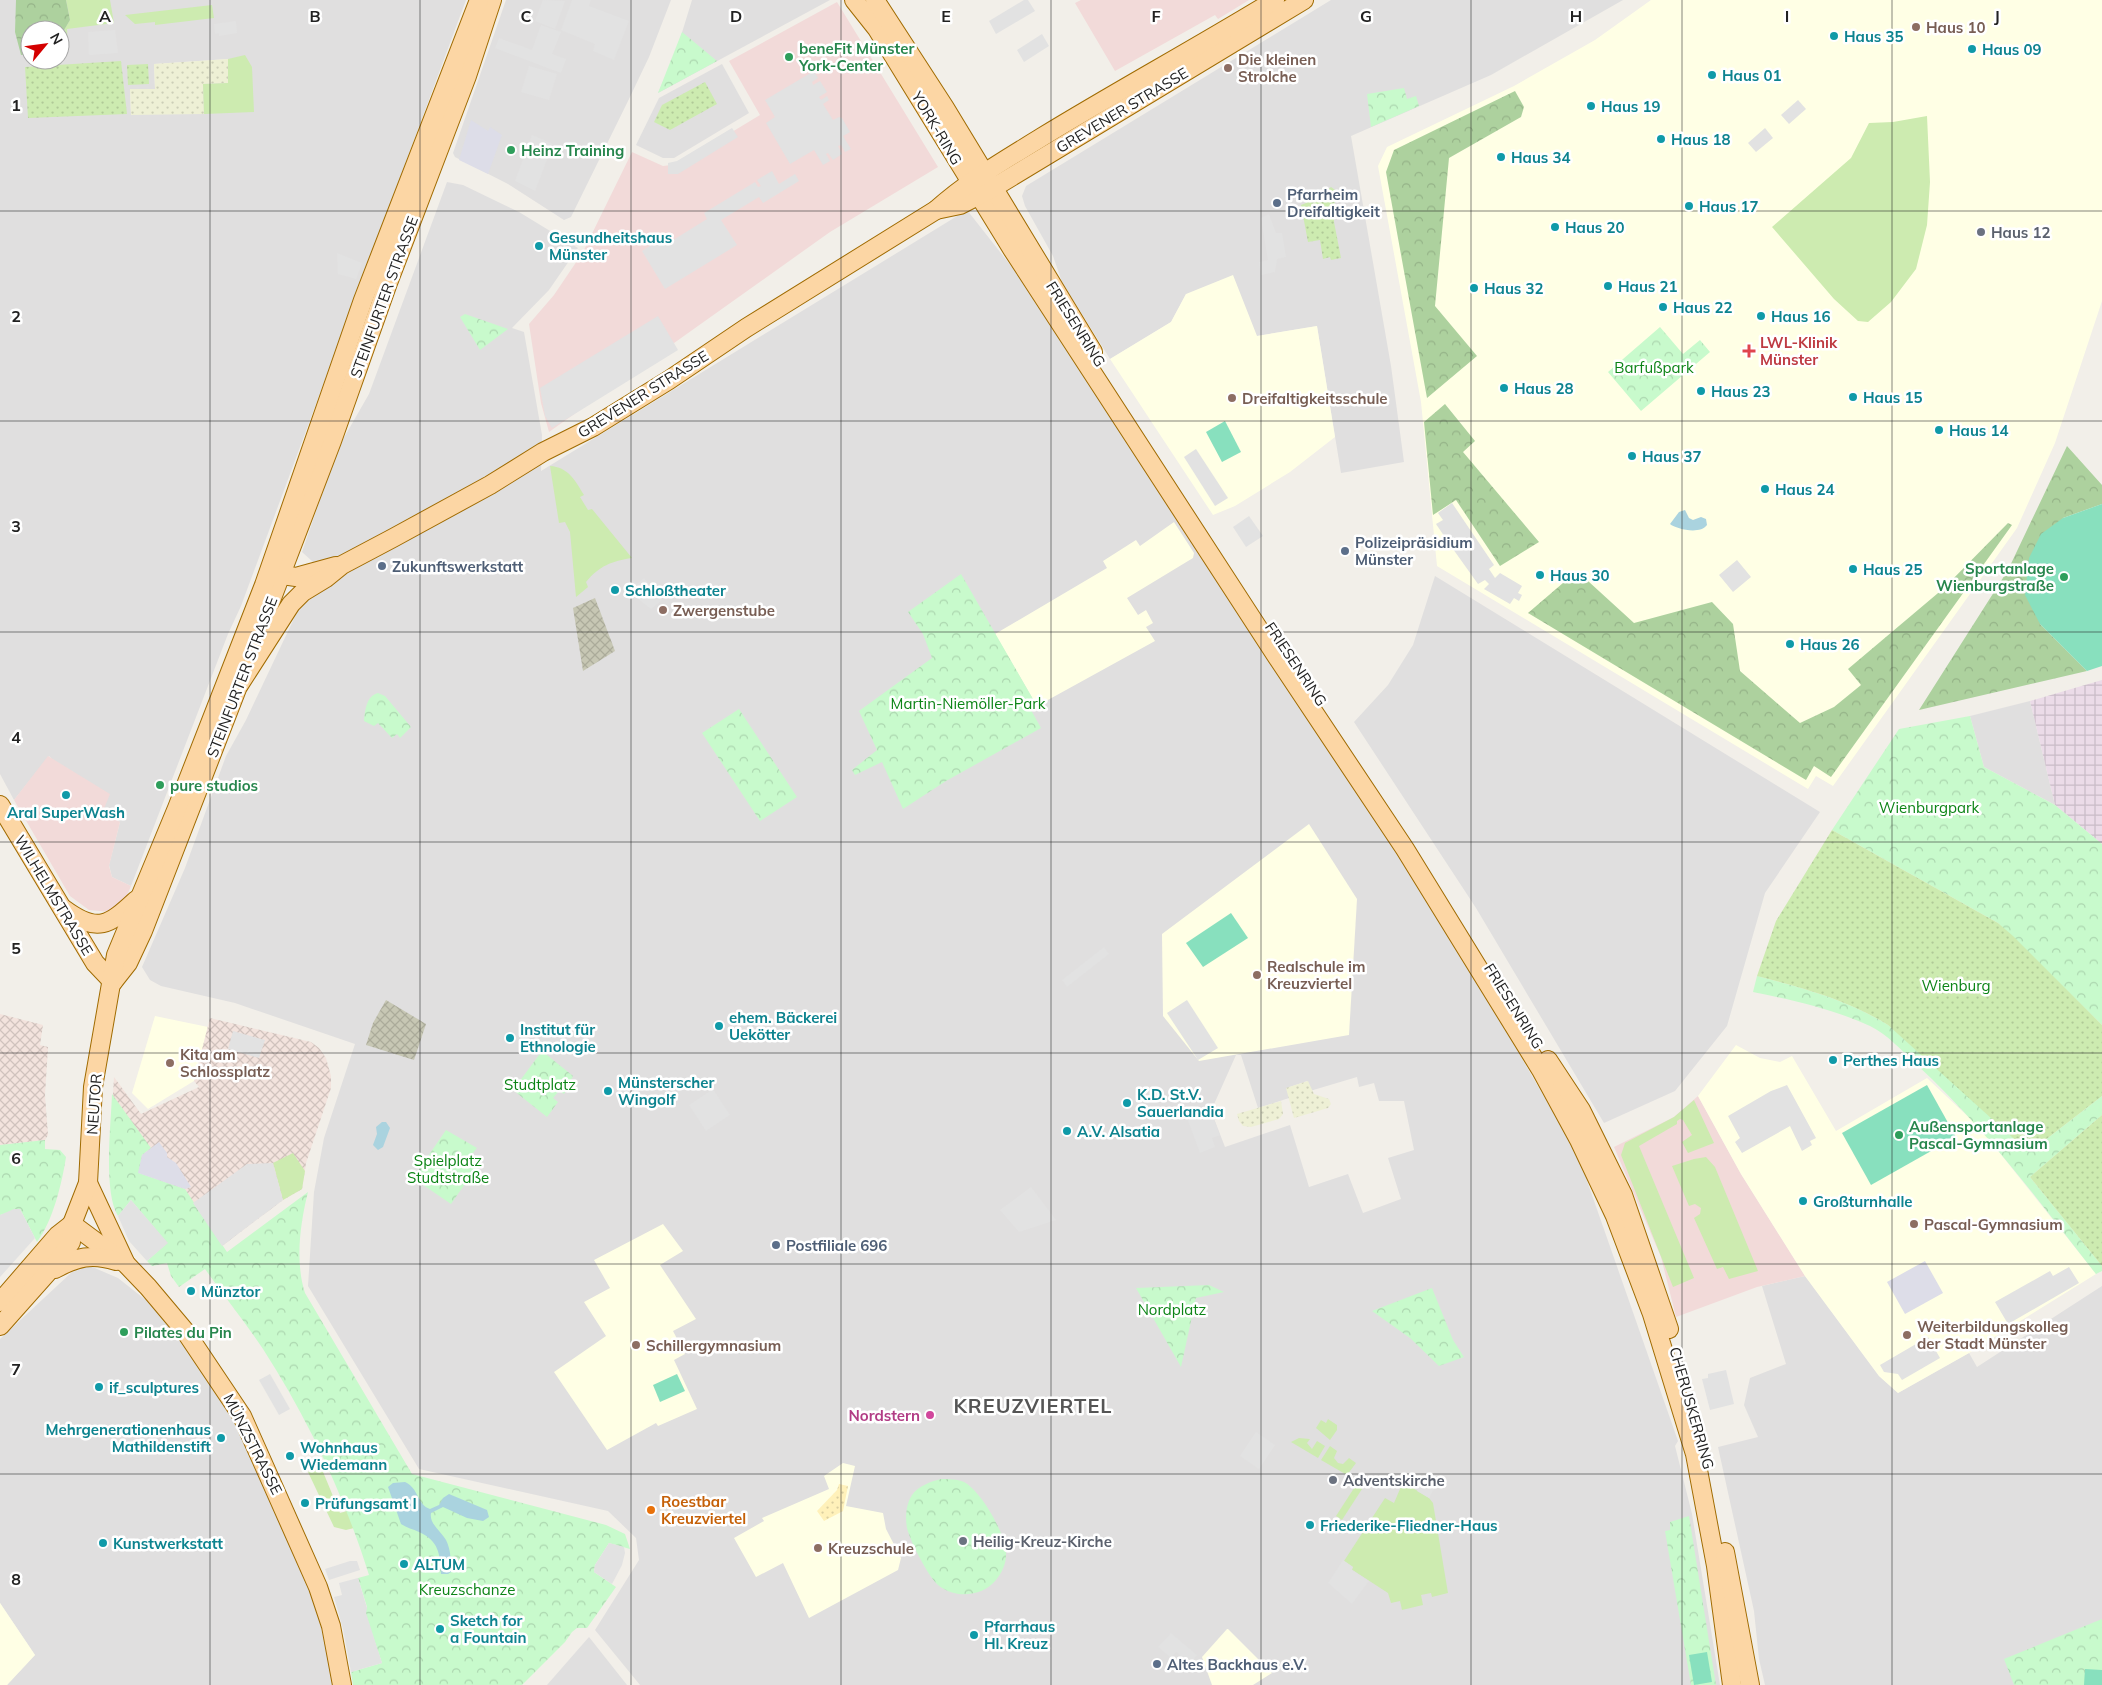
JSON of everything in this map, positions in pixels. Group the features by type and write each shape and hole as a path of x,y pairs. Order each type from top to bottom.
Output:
{"main road":[{"name":"STEINFURTER STRASSE","path":"113,982 116,955 264,585 301,481 338,367 479,0"},
{"name":"STEINFURTER STRASSE","path":"113,982 128,963 143,931 282,574 388,282 467,76 492,0"},
{"name":"YORK-RING","path":"854,0 877,29 981,184"},
{"name":"YORK-RING","path":"875,0 981,184"},
{"name":"GREVENER STRASSE","path":"239,685 291,604 303,592 326,578 342,565 400,535 543,452 593,427 669,380 746,328 936,210 960,205 981,184 1116,92 1275,0"},
{"name":"GREVENER STRASSE","path":"981,184 1304,0"},
{"name":"FRIESENRING","path":"981,184 1277,657 1405,849 1541,1070 1590,1144"},
{"name":"GREVENER STRASSE","path":"282,574 296,577 342,565"},
{"path":"264,585 282,574"},
{"name":"WILHELMSTRASSE","path":"0,805 95,964 113,982"},
{"path":"60,906 85,921 100,924 114,921 141,895"},
{"name":"NEUTOR","path":"0,1326 68,1248 72,1224 88,1183 93,1087 101,1034 113,982"},
{"name":"CHERUSKERRING","path":"1590,1144 1652,1314 1695,1454 1716,1566 1732,1685"},
{"name":"CHERUSKERRING","path":"1590,1144 1623,1195 1638,1235 1701,1433 1712,1477 1750,1685"},
{"path":"88,1183 126,1264"},
{"path":"0,1302 58,1235 72,1224"},
{"name":"MÜNZSTRASSE","path":"72,1224 126,1264 185,1331 242,1416 318,1587 331,1626 342,1685"},
{"path":"47,1274 70,1261 90,1255 126,1264"}],"shaded area":[{"path":"0,0 466,0 241,606 228,634 131,886 112,877 109,865 120,822 103,811 49,756 14,800 0,774","holes":["228,59 203,84 131,115 130,89 155,89 154,64"]},
{"path":"506,0 671,0 649,57 629,99 571,217 564,220 508,184 455,157 453,153"},
{"path":"543,0 565,1 555,29 535,21"},
{"path":"572,0 591,0 589,6 629,21 614,60 593,51 595,44 561,30"},
{"path":"692,0 830,0 658,93 676,52"},
{"path":"1024,0 1028,0 1035,11 996,34 989,21"},
{"path":"1081,0 1249,0 1218,19 1215,15 1115,71 1075,3"},
{"path":"1331,0 1623,0 1491,75 1351,136 1391,366 1404,462 1341,473 1317,326 1257,336 1186,294 1171,322 1110,359 1062,282 1053,256 1025,206 1022,196 1026,186"},
{"name":"LWL-Klinik Münster","path":"1651,0 2102,0 2102,301 2055,443 2017,528 1833,786 1816,776 1808,789 1437,566 1421,402 1378,166 1387,147 1514,86 1595,40"},
{"path":"837,2 938,167 830,232 549,432 541,403 529,324 554,295 583,252 632,152 663,166 679,164 760,115 729,61"},
{"path":"236,21 237,33 219,36 219,33 215,34 214,24"},
{"path":"541,25 561,32 552,54 566,59 561,73 495,48 499,38 532,50"},
{"path":"115,30 118,53 89,55 88,32"},
{"path":"1042,34 1049,46 1024,62 1017,50"},
{"path":"228,59 228,83 203,84 204,114 131,115 130,89 155,89 154,64"},
{"path":"722,64 749,113 674,158 663,158 636,145 659,98"},
{"path":"529,66 557,74 549,100 521,92"},
{"path":"814,71 818,78 812,82 813,85 820,81 827,92 819,97 821,100 827,96 829,100 823,104 833,120 839,117 842,118 850,132 843,136 851,149 845,152 841,145 838,146 842,154 833,160 828,153 826,154 830,161 823,165 814,150 790,164 766,123 775,117 765,100"},
{"path":"1798,100 1806,109 1789,124 1781,115"},
{"path":"471,120 488,131 490,127 502,135 488,174 459,160"},
{"path":"732,128 738,137 678,174 668,174 668,163 677,161"},
{"path":"1765,128 1773,138 1756,152 1748,143"},
{"path":"532,135 553,144 535,191 515,181"},
{"path":"772,171 779,184 795,174 799,181 763,203 759,197 721,220 737,245 665,289 642,251 666,236 670,242 707,219 704,213 755,182 758,187 761,186 757,180"},
{"path":"447,182 463,185 519,212 578,248 549,290 512,328 524,332 542,435 541,471 967,210 1026,285 1421,885 1578,1155 1678,1441 1675,1446 1692,1514 1720,1685 640,1685 595,1630 639,1560 636,1538 608,1511 419,1469 308,1286 314,1192 324,1138 355,1044 235,1003 161,986 150,980 142,967 185,868 226,756 246,720 299,608 334,581 302,552 338,448 369,394","holes":["1236,1055 1241,1055 1258,1108 1289,1098 1287,1088 1307,1081 1310,1091 1357,1077 1359,1087 1374,1083 1379,1101 1404,1101 1414,1150 1388,1158 1401,1199 1363,1213 1348,1174 1309,1187 1290,1125 1225,1147 1211,1111"]},
{"path":"1269,214 1276,233 1282,233 1286,257 1277,259 1275,272 1261,275 1259,262 1268,260 1261,218"},
{"path":"337,253 362,263 356,279 338,274"},
{"name":"Dreifaltigkeitsschule","path":"1233,275 1257,336 1317,326 1335,437 1290,472 1235,506 1213,515 1110,359 1171,322 1186,294"},
{"path":"658,316 678,350 552,428 545,416 540,388"},
{"path":"1196,449 1228,498 1215,506 1184,457"},
{"path":"1452,503 1494,565 1489,569 1495,578 1500,573 1522,586 1518,593 1522,595 1519,601 1514,598 1510,604 1484,589 1489,584 1485,580 1478,584 1453,549 1436,524 1443,520 1438,513"},
{"path":"1249,516 1263,536 1246,547 1233,527"},
{"path":"1174,522 1194,553 1193,558 1127,598 1138,615 1146,610 1153,623 1146,627 1155,641 1037,706 995,634 1107,568 1103,561 1136,540 1140,546"},
{"path":"1737,560 1751,577 1733,592 1719,575"},
{"path":"1435,576 1820,812 1765,893 1727,1026 1675,1091 1604,1123 1476,908 1354,722 1388,685 1413,645"},
{"name":"Schloßtheater","path":"644,578 662,600 651,609 637,598 631,581 633,580 637,584"},
{"path":"595,598 615,651 583,671 573,608"},
{"path":"2102,680 2102,844 2055,805 2030,701"},
{"path":"2030,701 2055,805 1984,767 1970,716"},
{"path":"48,756 110,794 103,811 120,822 109,866 112,877 131,886 125,900 110,912 89,910 70,896 14,800"},
{"name":"Realschule im Kreuzviertel","path":"1309,824 1357,899 1349,1035 1199,1061 1163,1016 1162,934"},
{"path":"1104,947 1109,954 1067,987 1062,980"},
{"path":"386,1000 426,1024 414,1060 366,1045 373,1023"},
{"path":"1187,1000 1218,1048 1198,1060 1167,1013"},
{"path":"0,1014 43,1025 40,1045 48,1047 45,1095 48,1135 45,1140 0,1145"},
{"name":"Kita am Schlossplatz","path":"155,1016 208,1027 194,1081 148,1109 132,1093"},
{"path":"210,1018 311,1042 319,1048 326,1058 331,1076 331,1088 306,1163 302,1189 283,1200 222,1246 180,1204 111,1129 114,1077 141,1114 199,1087 194,1081"},
{"path":"233,1031 265,1040 259,1058 228,1049"},
{"name":"Pascal-Gymnasium","path":"1736,1045 1760,1058 1780,1062 1792,1056 1836,1131 1927,1078 1979,1127 2096,1274 1969,1353 1898,1393 1879,1376 1805,1276 1741,1174 1698,1096"},
{"path":"1308,1081 1314,1094 1329,1099 1331,1104 1328,1108 1294,1118 1286,1088"},
{"path":"1787,1085 1816,1138 1810,1141 1812,1145 1802,1151 1790,1126 1742,1153 1735,1142 1740,1138 1728,1116 1771,1091"},
{"path":"713,1089 730,1115 706,1131 689,1105"},
{"path":"1698,1096 1741,1174 1805,1276 1757,1287 1676,1317 1661,1257 1614,1147 1674,1117"},
{"path":"1281,1101 1283,1114 1279,1119 1251,1127 1243,1126 1239,1121 1237,1114"},
{"path":"1211,1111 1220,1135 1212,1138 1215,1147 1200,1153 1187,1118"},
{"path":"159,1142 167,1153 167,1157 176,1163 191,1187 185,1189 138,1173 142,1155"},
{"path":"273,1163 283,1200 222,1246 193,1203 247,1164"},
{"path":"1031,1187 1056,1220 1019,1232 1000,1210"},
{"path":"131,1200 168,1243 147,1261 129,1241 118,1216"},
{"path":"14,1209 20,1209 35,1238 0,1277 0,1215"},
{"name":"Schillergymnasium","path":"663,1224 683,1251 660,1265 696,1319 673,1331 685,1354 674,1360 697,1409 658,1426 656,1423 607,1450 554,1372 606,1336 584,1302 610,1288 594,1260"},
{"path":"1925,1261 1943,1293 1905,1314 1887,1282"},
{"path":"90,1266 118,1278 147,1301 179,1336 241,1431 318,1594 335,1685 7,1685 35,1655 0,1603 0,1339 72,1272"},
{"path":"2069,1267 2079,1283 2008,1324 1995,1302 2050,1271 2053,1276"},
{"path":"1805,1276 1879,1376 1898,1393 1969,1353 1977,1367 2102,1286 2102,1685 1765,1685 1759,1659 1754,1611 1718,1447 1758,1437 1744,1405 1750,1378 1786,1364 1762,1286"},
{"path":"1928,1337 1940,1358 1902,1380 1898,1374 1884,1372 1880,1365"},
{"path":"1726,1370 1734,1404 1710,1410 1702,1379 1708,1378 1708,1374"},
{"path":"270,1374 290,1409 279,1415 259,1380"},
{"path":"1256,1432 1275,1445 1259,1469 1240,1456"},
{"name":"Kreuzschule","path":"843,1463 855,1466 846,1506 883,1513 886,1529 901,1558 898,1570 809,1618 783,1563 756,1577 734,1538 764,1521 762,1518 829,1489 824,1476"},
{"path":"1430,1471 1438,1476 1429,1498 1417,1491"},
{"path":"609,1543 624,1547 625,1553 622,1565 612,1584 594,1572 595,1565"},
{"path":"1343,1560 1353,1567 1352,1570 1369,1581 1352,1604 1328,1583"},
{"path":"350,1561 357,1561 360,1570 329,1580 325,1569"},
{"path":"358,1578 367,1608 366,1613 382,1663 351,1672 343,1629 334,1597 342,1595 339,1583"},
{"path":"0,1603 35,1655 7,1685 0,1685"},
{"path":"1227,1629 1272,1673 1253,1685 1212,1685 1202,1657"},
{"path":"1171,1633 1197,1655 1192,1662 1189,1663 1176,1652 1171,1658 1158,1647"},
{"path":"589,1637 627,1685 547,1685"}],"green space":[{"path":"16,0 66,0 70,20 20,20 20,51 15,32"},
{"path":"66,0 110,0 114,23 70,29"},
{"path":"212,5 214,18 155,25 155,22 135,24 125,15"},
{"path":"682,32 717,61 658,93"},
{"path":"245,55 252,67 254,112 204,114 203,84 228,83 228,59"},
{"path":"121,61 127,114 28,118 25,70 70,70 70,64"},
{"path":"148,64 149,84 128,85 127,65"},
{"path":"705,82 717,104 670,130 654,122 662,105"},
{"path":"1404,88 1407,99 1416,96 1419,106 1371,127 1367,94"},
{"path":"1515,91 1524,107 1521,117 1449,158 1435,306 1477,356 1427,398 1386,172 1394,150"},
{"path":"1927,116 1930,182 1927,225 1916,269 1891,302 1868,322 1858,321 1834,299 1772,227 1851,158 1869,123 1893,122"},
{"path":"1331,187 1335,190 1334,222 1341,258 1331,260 1330,257 1323,259 1320,240 1308,242 1301,205 1316,199"},
{"path":"465,314 508,329 480,350 460,317"},
{"name":"Barfußpark","path":"1660,327 1683,354 1700,340 1710,352 1641,411 1608,372"},
{"path":"1445,404 1475,441 1463,452 1539,542 1500,566 1456,500 1433,515 1424,422"},
{"path":"1225,421 1241,452 1222,462 1206,432"},
{"path":"2067,446 2102,485 2102,504 2063,518 2040,624 2087,671 1919,710 2008,570"},
{"path":"550,466 562,469 570,475 584,495 580,497 588,510 592,509 632,558 601,568 586,582 588,587 576,597 570,532 565,522 559,523"},
{"name":"Sportanlage Wienburgstraße","path":"2102,504 2102,666 2087,671 2040,624 2025,595 2029,558 2041,534 2063,518"},
{"path":"2008,523 2012,525 1831,777 1814,766 1806,780 1528,613 1577,571 1634,623 1712,602 1733,624 1740,671 1800,723 1834,707 1861,685 1848,669 1944,588"},
{"name":"Martin-Niemöller-Park","path":"961,574 1037,706 1031,710 1041,728 946,781 903,809 882,762 855,775 852,770 877,750 859,711 932,658 923,634 908,612"},
{"path":"378,693 385,696 411,727 400,738 397,734 392,738 378,723 374,726 364,721 371,697"},
{"path":"739,709 797,797 760,821 702,733"},
{"name":"Wienburgpark","path":"1970,716 1984,767 2055,805 2102,844 2102,1025 1998,923 1832,830 1899,729"},
{"name":"Wienburg","path":"1832,830 1998,923 2013,936 2102,1025 2102,1096 2040,1144 2023,1147 1888,1025 1857,1008 1841,1002 1808,990 1757,976 1776,921"},
{"path":"1231,913 1248,938 1203,967 1186,943"},
{"path":"1757,976 1808,990 1873,1016 1888,1025 2040,1144 2102,1096 2102,1115 2030,1177 2102,1266 2102,1271 2096,1274 1988,1139 1941,1088 1900,1048 1876,1029 1842,1015 1753,992"},
{"name":"Studtplatz","path":"542,1051 573,1076 564,1094 559,1091 553,1098 558,1102 547,1117 513,1090"},
{"name":"Außensportanlage Pascal-Gymnasium","path":"1927,1085 1956,1137 1871,1185 1842,1133"},
{"name":"Kreuzschanze","path":"112,1094 151,1148 142,1155 139,1173 185,1189 227,1252 308,1192 299,1256 305,1293 412,1474 606,1525 625,1534 630,1549 609,1543 595,1565 594,1572 616,1587 587,1628 577,1628 572,1632 565,1642 522,1685 353,1685 351,1672 382,1663 365,1613 367,1607 358,1578 369,1575 348,1516 324,1458 295,1403 263,1349 205,1269 179,1287 171,1276 167,1263 152,1266 147,1261 167,1243 131,1200 118,1216 113,1205 109,1175"},
{"path":"1694,1100 1714,1143 1688,1153 1682,1142 1692,1135 1683,1120 1680,1119 1677,1121 1677,1124 1639,1146 1694,1278 1673,1287 1621,1155 1625,1143 1674,1117"},
{"path":"2102,1115 2102,1266 2030,1177"},
{"name":"Spielplatz Studtstraße","path":"446,1130 477,1148 472,1154 481,1161 451,1204 413,1178"},
{"path":"45,1140 45,1149 60,1150 66,1157 52,1213 48,1224 37,1242 20,1209 0,1215 0,1145"},
{"path":"293,1153 305,1171 302,1189 283,1200 273,1163"},
{"path":"1706,1157 1715,1167 1758,1271 1729,1279 1723,1267 1717,1269 1694,1218 1700,1214 1701,1208 1695,1204 1689,1206 1672,1166"},
{"name":"Nordplatz","path":"1209,1285 1224,1292 1196,1298 1181,1367 1136,1288"},
{"path":"1432,1288 1453,1340 1464,1357 1439,1366 1410,1338 1372,1311"},
{"path":"677,1374 685,1391 660,1402 653,1385"},
{"path":"1328,1419 1337,1425 1337,1430 1330,1440 1316,1428 1321,1420 1326,1423"},
{"path":"1299,1438 1310,1439 1307,1443 1312,1449 1317,1441 1325,1446 1318,1458 1291,1442"},
{"path":"1330,1446 1337,1451 1334,1458 1338,1463 1343,1464 1349,1458 1356,1463 1347,1475 1321,1460"},
{"path":"321,1467 340,1513 347,1511 354,1528 346,1530 334,1527 308,1472"},
{"path":"941,1479 964,1482 978,1494 997,1524 1005,1544 1006,1560 1000,1574 990,1586 976,1593 952,1593 938,1585 915,1549 909,1534 906,1516 908,1503 912,1495 921,1487"},
{"path":"1403,1482 1429,1498 1433,1503 1448,1593 1432,1597 1431,1593 1421,1595 1423,1605 1402,1610 1400,1601 1391,1603 1388,1593 1351,1569 1353,1567 1344,1561 1385,1498 1394,1503"},
{"path":"1356,1485 1362,1489 1342,1520 1336,1516"},
{"path":"1689,1516 1716,1685 1691,1685 1665,1531 1670,1530 1670,1522"},
{"path":"2102,1619 2102,1685 2014,1685 2004,1659"},
{"path":"1707,1652 1712,1682 1694,1685 1689,1655"},
{"path":"2085,1669 2102,1670 2102,1685 2084,1685"}],"sand":[{"path":"839,1484 848,1486 843,1511 824,1521 817,1511 837,1490"}],"water":[{"path":"1685,510 1689,518 1693,520 1701,517 1706,519 1707,525 1699,530 1694,530 1677,528 1670,524 1679,512"},
{"path":"382,1122 386,1122 390,1128 383,1147 378,1150 373,1145 377,1134 376,1127"},
{"path":"405,1482 413,1488 423,1504 430,1509 439,1505 443,1498 449,1494 487,1510 489,1517 483,1521 467,1518 443,1507 431,1513 432,1521 446,1540 449,1548 451,1572 448,1574 441,1574 439,1554 431,1540 401,1524 388,1487 393,1483"}],"place":[{"name":"Haus 10","path":"1916,27"},
{"name":"Haus 35","path":"1834,36"},
{"name":"Haus 09","path":"1972,49"},
{"name":"beneFit Münster York-Center","path":"789,57"},
{"name":"Die kleinen Strolche","path":"1228,68"},
{"name":"Haus 01","path":"1712,75"},
{"name":"Haus 19","path":"1591,106"},
{"name":"Haus 18","path":"1661,139"},
{"name":"Heinz Training","path":"511,150"},
{"name":"Haus 34","path":"1501,157"},
{"name":"Pfarrheim Dreifaltigkeit","path":"1277,203"},
{"name":"Haus 17","path":"1689,206"},
{"name":"Haus 20","path":"1555,227"},
{"name":"Haus 12","path":"1981,232"},
{"name":"Gesundheitshaus Münster","path":"539,246"},
{"name":"Haus 21","path":"1608,286"},
{"name":"Haus 32","path":"1474,288"},
{"name":"Haus 22","path":"1663,307"},
{"name":"Haus 16","path":"1761,316"},
{"name":"LWL-Klinik Münster","path":"1749,351"},
{"name":"Haus 28","path":"1504,388"},
{"name":"Haus 23","path":"1701,391"},
{"name":"Haus 15","path":"1853,397"},
{"name":"Dreifaltigkeitsschule","path":"1232,398"},
{"name":"Haus 14","path":"1939,430"},
{"name":"Haus 37","path":"1632,456"},
{"name":"Haus 24","path":"1765,489"},
{"name":"Polizeipräsidium Münster","path":"1345,551"},
{"name":"Zukunftswerkstatt","path":"382,566"},
{"name":"Haus 25","path":"1853,569"},
{"name":"Haus 30","path":"1540,575"},
{"name":"Sportanlage Wienburgstraße","path":"2064,577"},
{"name":"Schloßtheater","path":"615,590"},
{"name":"Zwergenstube","path":"663,610"},
{"name":"Haus 26","path":"1790,644"},
{"name":"pure studios","path":"160,785"},
{"name":"Aral SuperWash","path":"66,795"},
{"name":"Realschule im Kreuzviertel","path":"1257,975"},
{"name":"ehem. Bäckerei Uekötter","path":"719,1026"},
{"name":"Institut für Ethnologie","path":"510,1038"},
{"name":"Perthes Haus","path":"1833,1060"},
{"name":"Kita am Schlossplatz","path":"170,1063"},
{"name":"Münsterscher Wingolf","path":"608,1091"},
{"name":"K.D. St.V. Sauerlandia","path":"1127,1103"},
{"name":"A.V. Alsatia","path":"1067,1131"},
{"name":"Außensportanlage Pascal-Gymnasium","path":"1899,1135"},
{"name":"Großturnhalle","path":"1803,1201"},
{"name":"Pascal-Gymnasium","path":"1914,1224"},
{"name":"Postfiliale 696","path":"776,1245"},
{"name":"Münztor","path":"191,1291"},
{"name":"Pilates du Pin","path":"124,1332"},
{"name":"Weiterbildungskolleg der Stadt Münster","path":"1907,1335"},
{"name":"Schillergymnasium","path":"636,1345"},
{"name":"if_sculptures","path":"99,1387"},
{"name":"Nordstern","path":"930,1415"},
{"name":"Mehrgenerationenhaus Mathildenstift","path":"221,1438"},
{"name":"Wohnhaus Wiedemann","path":"290,1456"},
{"name":"Adventskirche","path":"1333,1480"},
{"name":"Prüfungsamt I","path":"305,1503"},
{"name":"Roestbar Kreuzviertel","path":"651,1510"},
{"name":"Friederike-Fliedner-Haus","path":"1310,1525"},
{"name":"Heilig-Kreuz-Kirche","path":"963,1541"},
{"name":"Kunstwerkstatt","path":"103,1543"},
{"name":"Kreuzschule","path":"818,1548"},
{"name":"ALTUM","path":"404,1564"},
{"name":"Sketch for a Fountain","path":"440,1629"},
{"name":"Pfarrhaus Hl. Kreuz","path":"974,1635"},
{"name":"Altes Backhaus e.V.","path":"1157,1664"}],"district":[{"name":"KREUZVIERTEL","path":"1033,1405"}]}
